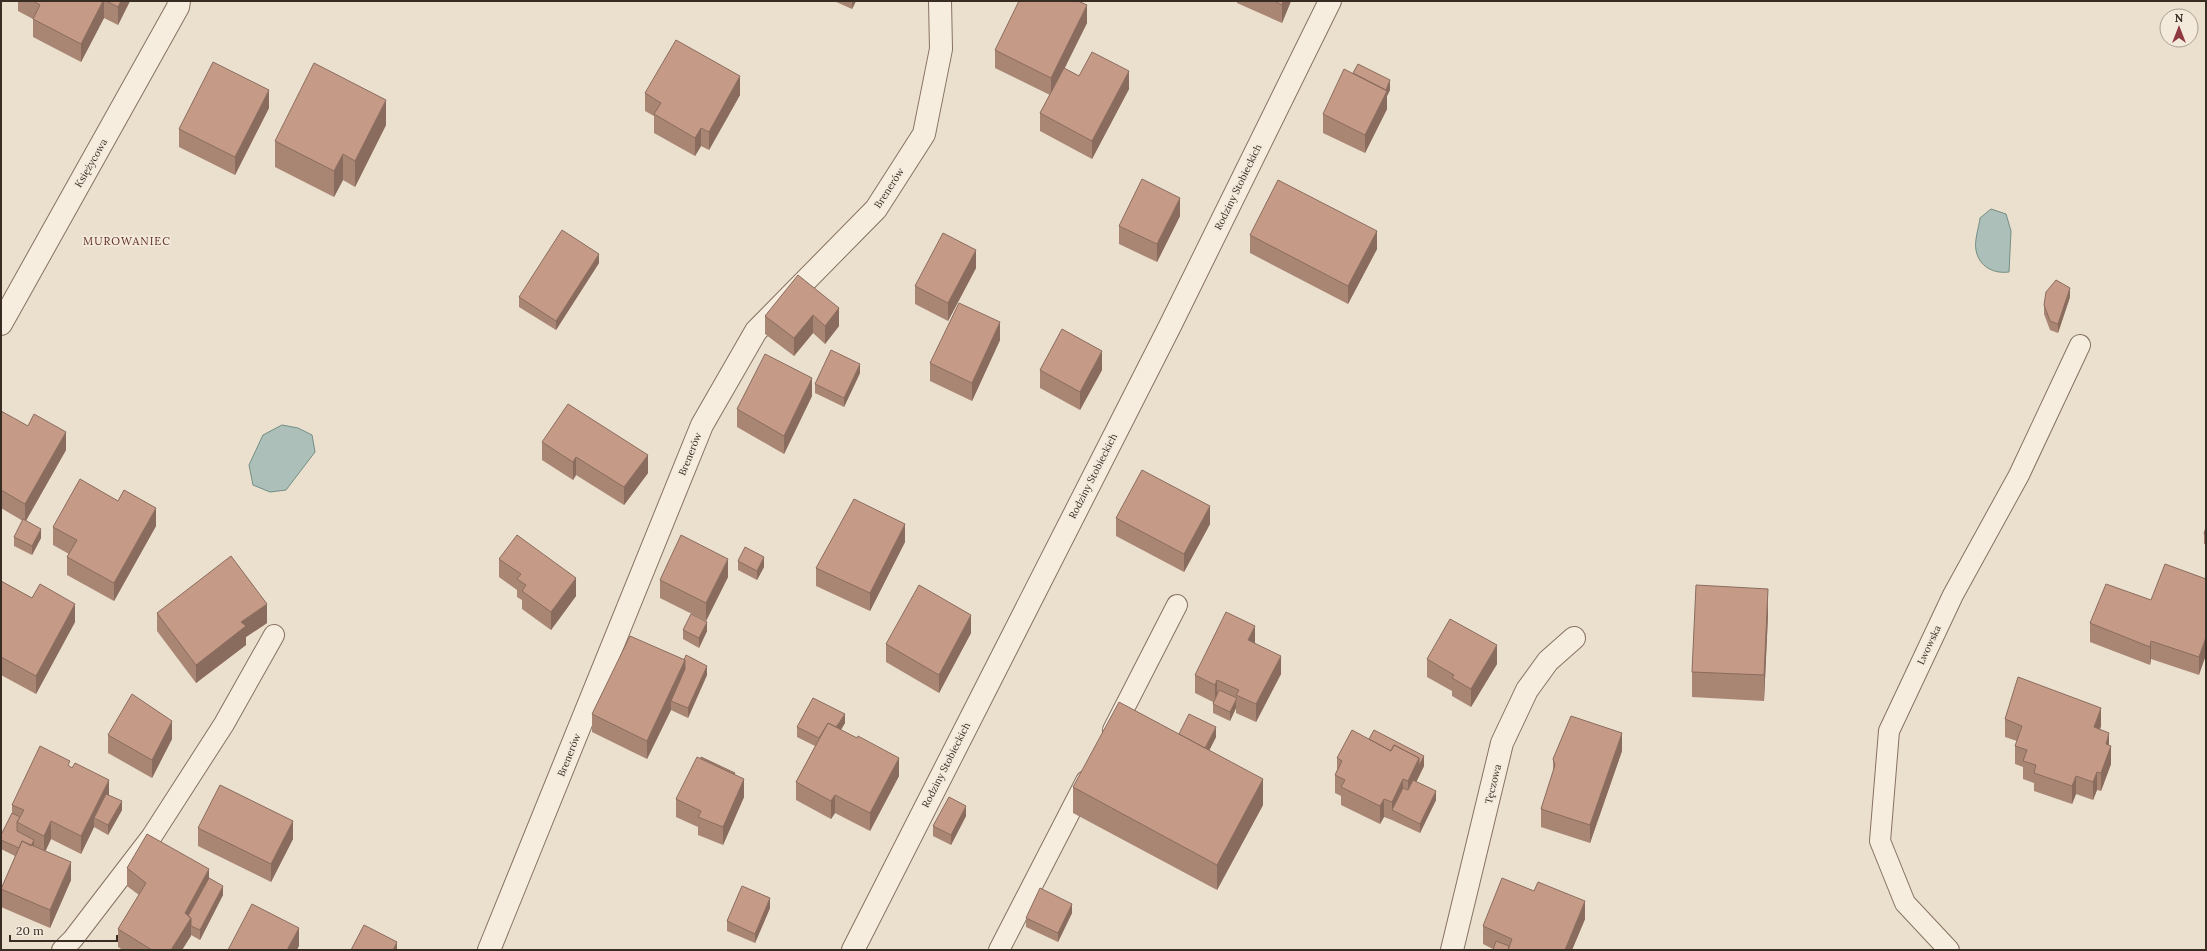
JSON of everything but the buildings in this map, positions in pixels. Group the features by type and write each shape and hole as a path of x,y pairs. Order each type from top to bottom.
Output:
{"street":[{"name":"Księżycowa","path":"1,324 142,73 178,7 178,1"},
{"name":"Brenerów","path":"489,950 702,425 756,331 876,209 924,134 941,49 940,1"},
{"name":"Rodziny Stobieckich","path":"853,950 1170,326 1330,1"},
{"name":"Tęczowa","path":"1452,950 1502,743 1527,690 1548,661 1574,638"}],"lane":[{"name":"Lwowska","path":"1949,950 1904,904 1880,840 1889,731 1953,595 2019,475 2080,345"},
{"path":"1104,746 1177,605"},
{"path":"62,950 73,939 152,836 224,724 274,635"},
{"path":"999,950 1094,767"}],"water":[{"path":"1991,209 2006,214 2011,231 2009,272 1998,272 1988,268 1980,261 1976,250 1980,218"},
{"path":"282,425 298,428 312,435 315,452 286,490 270,492 253,485 249,465 263,435"}],"district":[{"name":"MUROWANIEC","path":"127,241"}]}
